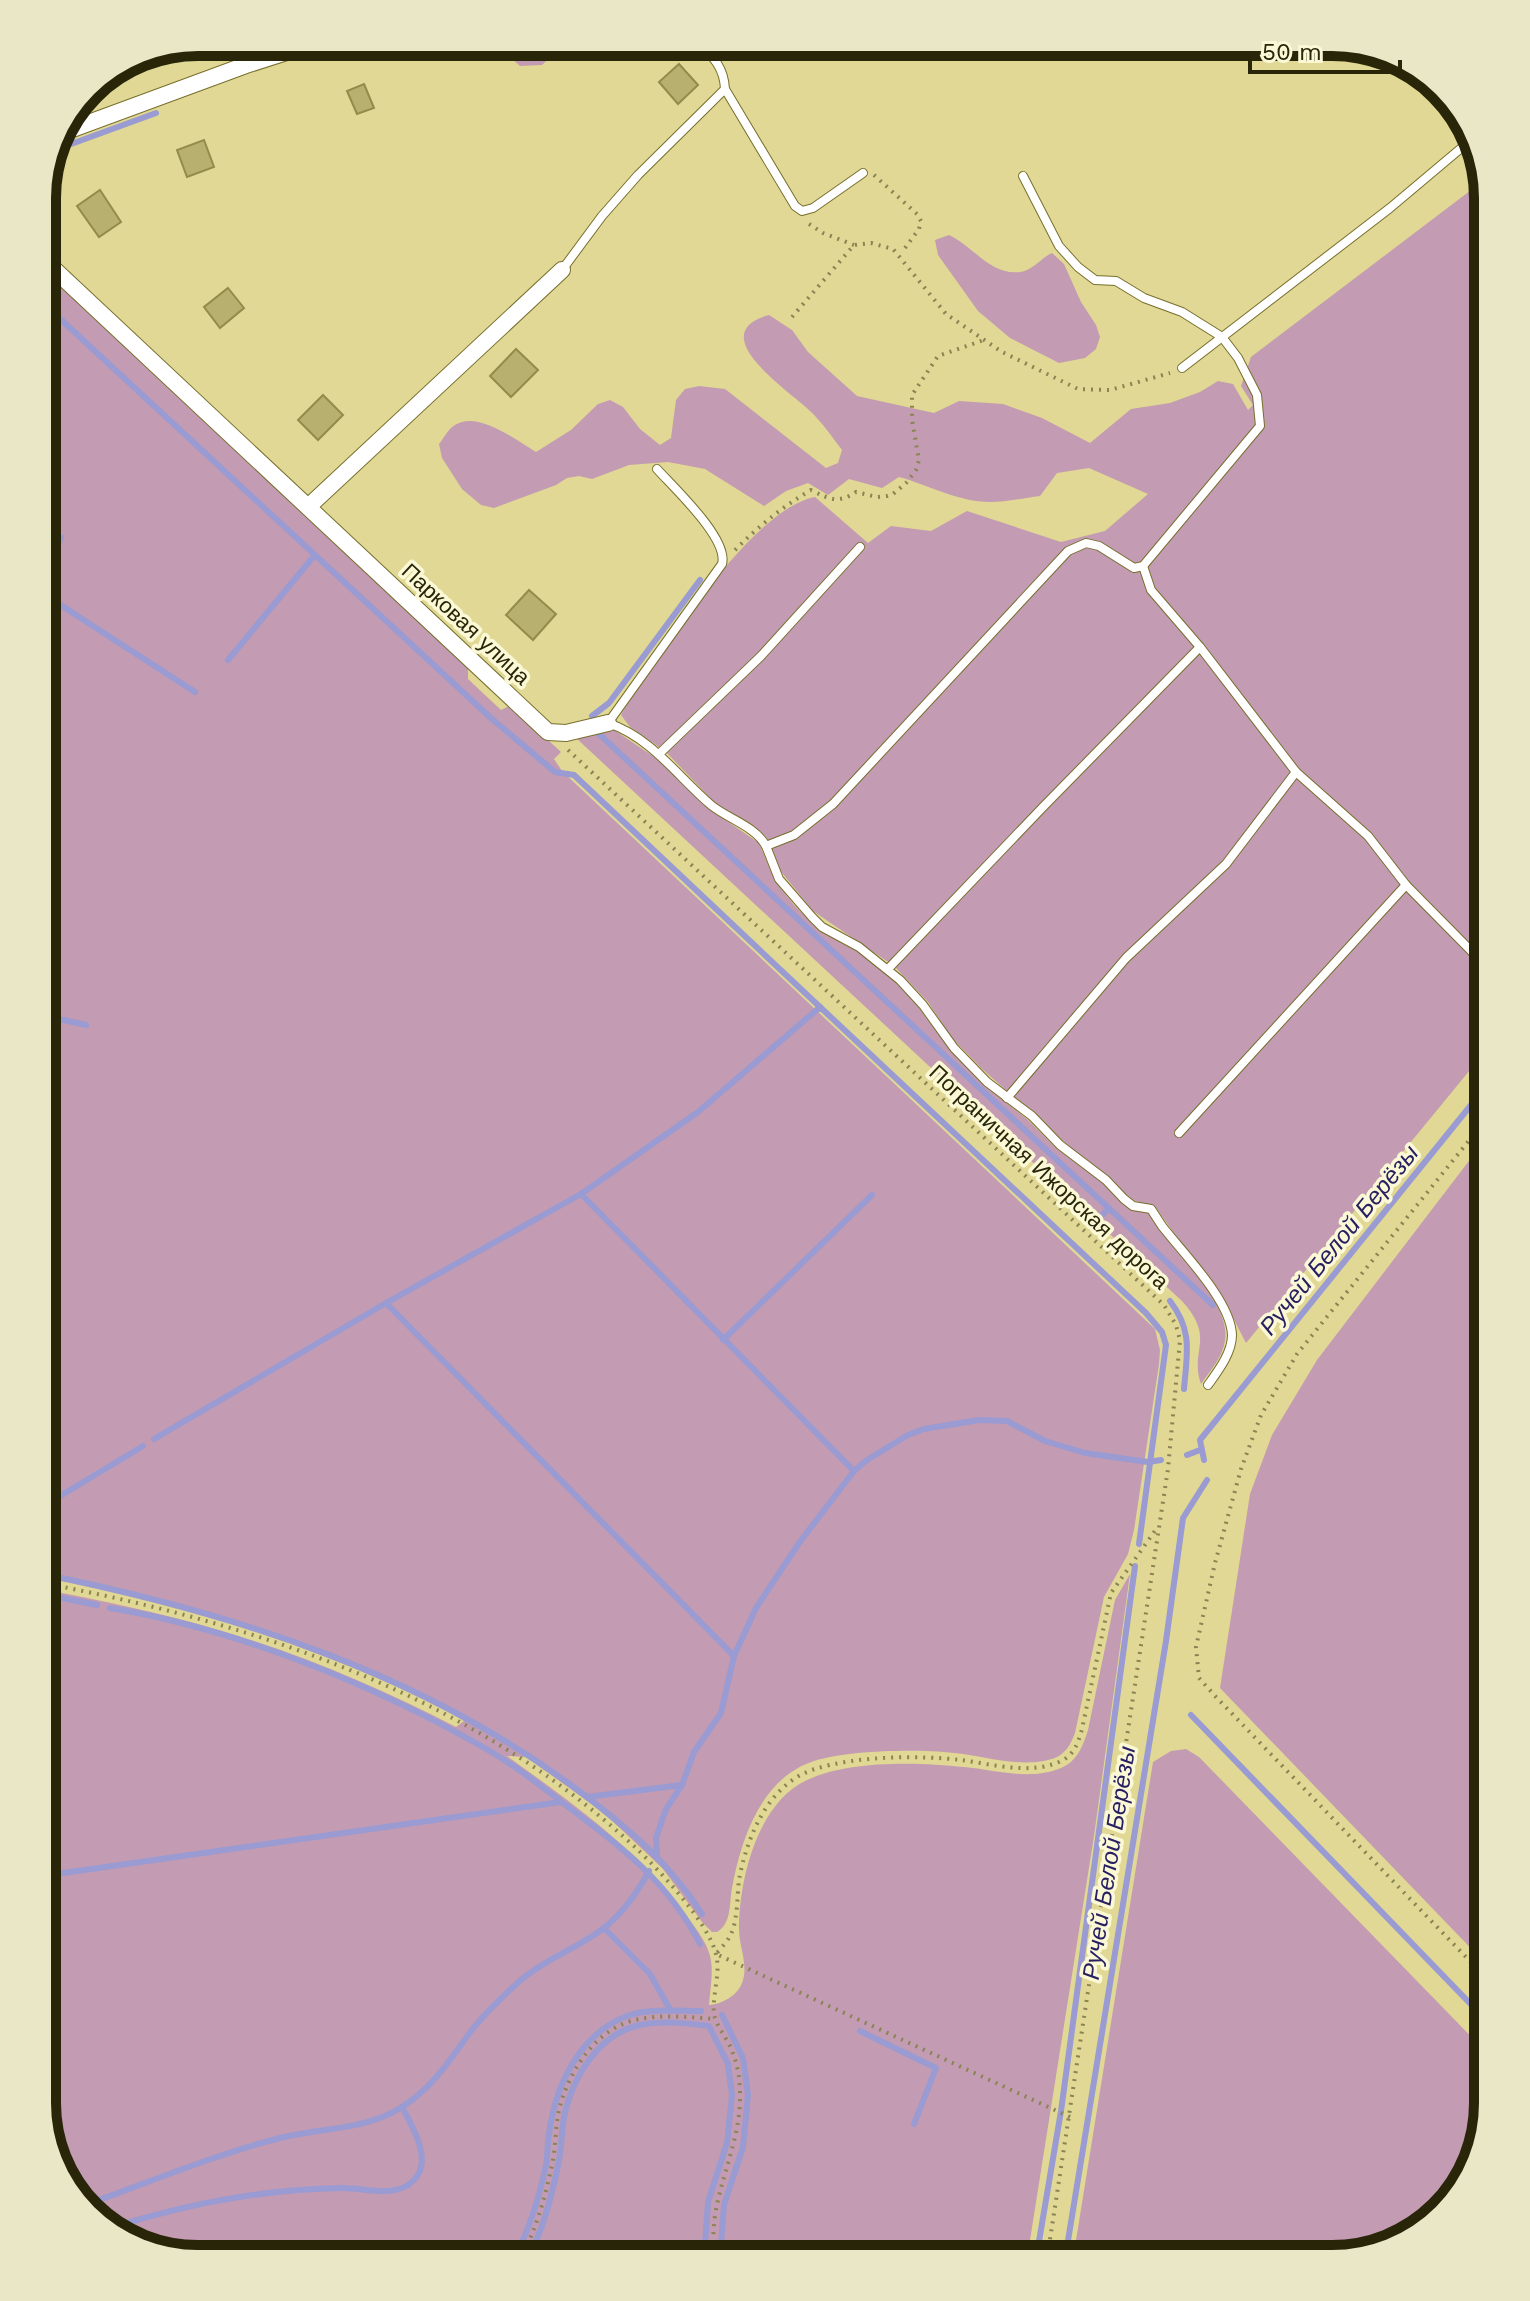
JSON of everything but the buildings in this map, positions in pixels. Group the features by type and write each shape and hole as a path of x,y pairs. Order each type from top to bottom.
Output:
{"street":[{"path":"75,128 274,56"},
{"path":"309,506 562,270"},
{"name":"Парковая улица","path":"56,271 548,732 566,733 608,723"}],"lane":[{"path":"711,56 725,78 725,89 795,206 802,211 813,208 863,173"},
{"path":"562,270 602,216 638,175 725,89"},
{"path":"1182,368 1390,208 1464,146"},
{"path":"766,846 794,835 833,804 1068,551 1086,543 1099,546 1134,568 1143,566 1260,426 1257,395 1238,358 1222,337 1182,312 1144,298 1116,281 1095,280 1078,267 1059,246 1023,176"},
{"path":"657,469 717,539 722,548 722,564 608,723 620,727 660,753 707,801 757,835 766,846 773,868 797,903 822,927 859,947 888,969 916,996 954,1048 1007,1098 1032,1116 1060,1145 1106,1180 1133,1206 1151,1209 1207,1281 1225,1313 1232,1334 1223,1361 1208,1385"},
{"path":"660,753 761,656 860,547"},
{"path":"1143,566 1151,590 1200,647 1296,772 1368,836 1406,885 1474,954"},
{"path":"888,969 1200,647"},
{"path":"1007,1098 1126,958 1226,864 1296,772"},
{"path":"1179,1133 1406,885"}],"path":[{"path":"863,173 877,176 921,221 905,248"},
{"path":"802,211 810,225 823,233 854,245 871,243 893,249 946,314 1002,352 1078,389 1110,390 1148,381 1182,368"},
{"path":"792,317 854,245"},
{"path":"722,564 765,521 811,490 833,501 856,492 877,497 893,494 900,489 916,470 919,460 912,420 912,395 938,356 984,340"},
{"name":"Пограничная Ижорская дорога","path":"591,772 1171,1314 1180,1340 1171,1443 1159,1527 1049,2245"},
{"path":"1474,1134 1297,1354 1261,1415 1237,1482 1196,1647 1199,1678 1474,1965"},
{"path":"716,1954 731,1934 742,1868 758,1821 783,1788 807,1771 832,1764 911,1759 1028,1767 1059,1762 1069,1756 1076,1748 1082,1729 1111,1593 1159,1527"},
{"path":"56,1586 129,1600 265,1638 410,1696 500,1744 580,1800 651,1863 710,1940 716,1954 715,2019 736,2061 741,2095 735,2145 717,2204 714,2245"},
{"path":"716,1954 1070,2117"},
{"path":"527,2245 547,2186 563,2098 575,2069 588,2052 617,2028 638,2019 715,2019"}],"shaded area":[{"path":"509,56 552,56 542,65 520,66"},
{"path":"1473,188 1474,1065 1246,1343 1229,1310 1156,1208 1130,1199 1107,1175 1071,1148 981,1068 951,1037 928,1002 894,966 813,911 778,868 766,837 716,804 666,752 630,727 621,715 682,623 724,569 770,522 793,506 815,497 868,543 891,526 931,531 967,511 1061,542 1105,531 1148,494 1089,468 1057,473 1040,496 1009,501 967,499 899,477 882,488 849,479 828,495 808,483 786,491 764,506 705,469 668,462 629,465 592,479 579,476 567,478 494,508 481,505 462,489 442,458 439,444 455,425 475,421 497,429 536,452 571,430 598,404 610,400 623,407 640,429 660,445 671,438 676,400 685,389 699,386 725,389 826,468 838,463 842,450 827,430 756,363 747,348 744,335 750,324 769,315 792,330 808,352 857,396 934,413 959,401 1003,404 1042,418 1090,443 1131,409 1170,403 1200,392 1218,381 1233,384 1248,410 1253,405 1241,386 1251,357"},
{"path":"949,235 991,265 1010,272 1029,269 1052,253 1064,264 1081,302 1096,325 1100,337 1096,349 1085,358 1059,363 1010,338 978,311 938,255 935,240"},
{"path":"56,279 468,666 468,679 501,710 509,706 513,708 561,752 554,759 562,771 1155,1329 1160,1350 1159,1364 1134,1530 1128,1554 1104,1597 1075,1733 1068,1747 1057,1757 1045,1761 1019,1762 939,1752 884,1751 829,1757 796,1769 780,1781 756,1812 741,1850 728,1918 722,1928 712,1932 663,1869 604,1813 526,1757 507,1756 605,1830 670,1894 707,1946 712,1968 709,2005 719,2003 737,1992 744,1977 740,1909 755,1844 764,1824 790,1791 824,1773 884,1764 926,1764 1025,1774 1049,1772 1067,1765 1079,1752 1088,1730 1115,1600 1130,1574 1094,1836 1029,2245 189,2245 152,2237 111,2216 85,2190 75,2174 57,2122 56,1592 155,1613 252,1640 341,1673 456,1727 464,1721 413,1694 299,1647 215,1619 56,1580"},
{"path":"611,728 656,758 711,810 759,843 775,881 794,905 819,930 857,951 908,993 951,1051 984,1085 1028,1120 1057,1149 1103,1183 1131,1210 1149,1213 1202,1281 1225,1326 1222,1352 1201,1384 1198,1372 1200,1335 1193,1315 1183,1302 575,737"},
{"path":"1474,1154 1474,1951 1220,1688 1250,1494 1272,1435 1317,1360"},
{"path":"1186,1749 1199,1757 1474,2040 1473,2122 1463,2157 1445,2190 1419,2216 1386,2234 1351,2244 1332,2245 1075,2245 1153,1762 1171,1751"}],"waterway":[{"path":"66,146 156,113"},
{"path":"56,315 492,719 555,772 574,775 820,1007"},
{"path":"56,550 61,537"},
{"path":"228,660 314,556"},
{"path":"592,716 609,703 700,580"},
{"path":"56,602 195,692"},
{"path":"599,734 1213,1305"},
{"path":"154,1439 386,1303 581,1194 698,1112 820,1007 1146,1313 1162,1332 1166,1345 1139,1544"},
{"path":"56,1018 86,1025"},
{"name":"Ручей Белой Берёзы","path":"1204,1460 1200,1440 1474,1101"},
{"path":"581,1194 854,1471"},
{"path":"723,1340 872,1195"},
{"path":"1094,1224 1109,1208"},
{"path":"1170,1301 1182,1322 1187,1343 1184,1389"},
{"path":"386,1303 734,1656"},
{"path":"657,1855 656,1838 666,1809 682,1785 694,1752 721,1713 734,1656 756,1608 799,1543 854,1471 867,1460 924,1429 979,1420 1007,1421 1045,1441 1085,1453 1148,1462 1161,1460"},
{"path":"56,1499 143,1446"},
{"path":"1187,1455 1200,1450"},
{"name":"Ручей Белой Берёзы","path":"1067,2245 1166,1641 1183,1518 1207,1480"},
{"path":"1038,2245 1061,2111 1135,1566"},
{"path":"56,1577 186,1608 256,1629 393,1682 459,1714 522,1752 617,1821 663,1864 702,1914"},
{"path":"56,1597 97,1605"},
{"path":"110,1608 206,1630 302,1662 396,1702 483,1747 536,1783 642,1867 674,1903 700,1944"},
{"path":"1191,1715 1474,2008"},
{"path":"587,1797 682,1785"},
{"path":"56,1874 561,1802"},
{"path":"96,2201 255,2145 296,2134 358,2124 388,2115 402,2107 432,2082 483,2017 522,1979 611,1922 632,1898 649,1871"},
{"path":"604,1928 650,1974 671,2011"},
{"path":"520,2245 540,2190 557,2098 572,2064 583,2049 610,2024 636,2013 701,2011"},
{"path":"721,2245 724,2205 743,2147 748,2095 743,2058 722,2015"},
{"path":"534,2245 549,2202 565,2112 581,2072 599,2048 622,2031 645,2024 663,2023 709,2026 728,2064 732,2095 727,2143 708,2202 705,2245"},
{"path":"860,2031 936,2068 914,2124"},
{"path":"125,2224 194,2206 254,2195 343,2188 390,2191 407,2186 414,2180 422,2163 419,2144 402,2107"}]}
